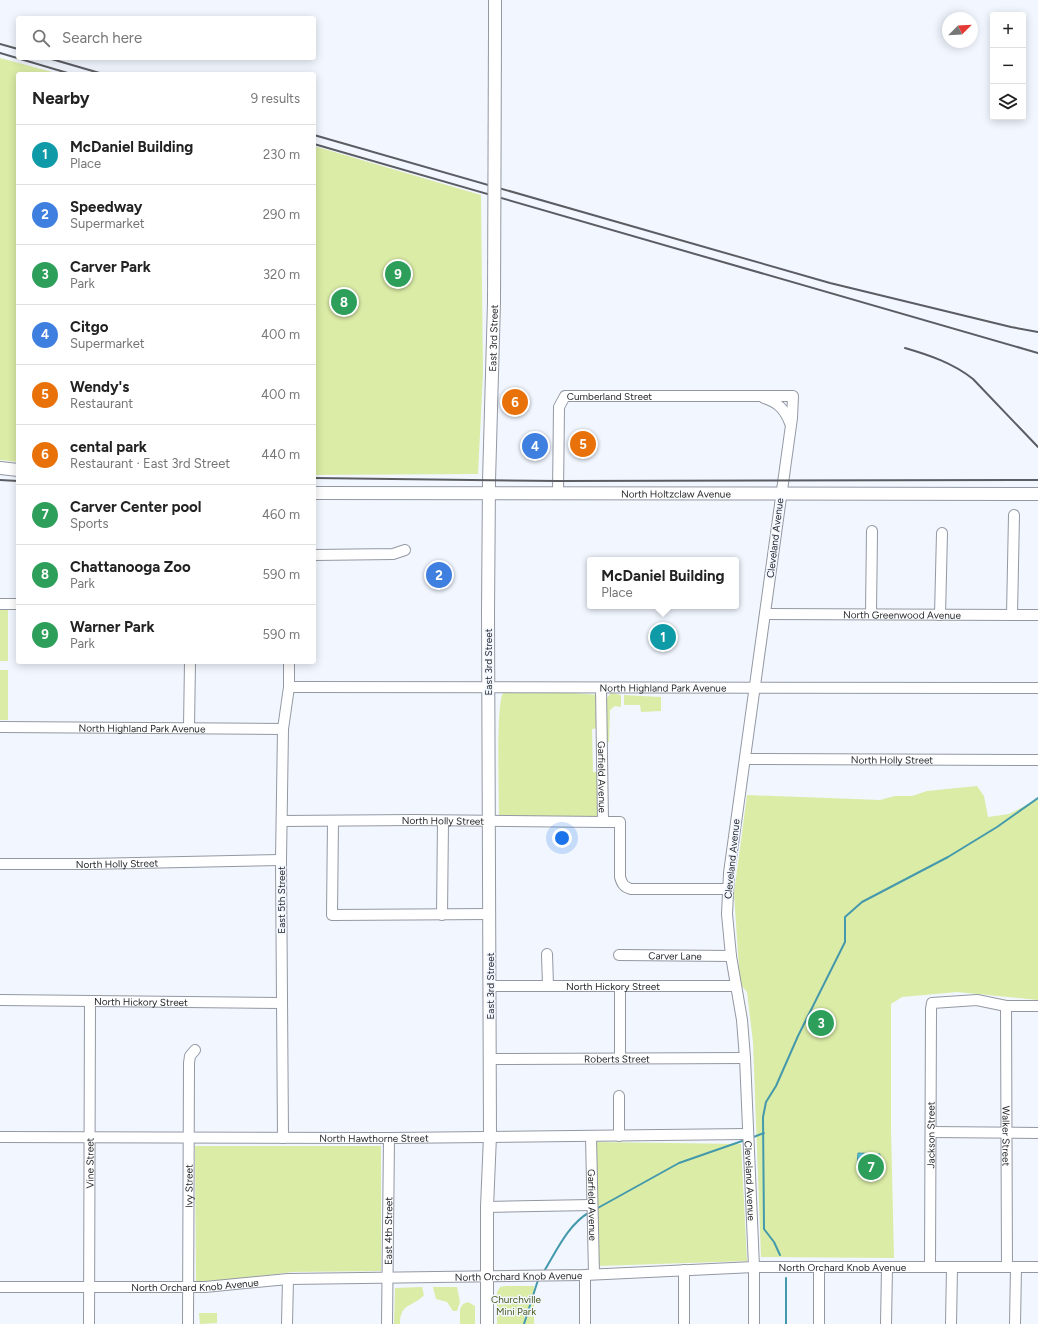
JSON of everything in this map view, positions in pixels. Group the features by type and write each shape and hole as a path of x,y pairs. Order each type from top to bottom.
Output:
{"main road":[{"name":"East 3rd Street","path":"487,1324 487,1207 490,1136 488,689 489,494 494,302 495,0"},
{"path":"0,468 16,470"},
{"name":"North Holtzclaw Avenue","path":"316,493 1038,494"}],"street":[{"name":"Cumberland Street","path":"558,493 559,407 565,396 793,396"},
{"name":"Cumberland Street","path":"752,396 772,400 778,404 786,412 791,424"},
{"name":"Cleveland Avenue","path":"754,1324 754,1267 742,1020 731,956 727,914 728,889 780,493 791,424 793,396"},
{"path":"1012,615 1014,515"},
{"path":"871,614 872,531"},
{"path":"940,615 942,533"},
{"path":"316,555 393,554 405,550"},
{"path":"0,604 16,604"},
{"name":"North Greenwood Avenue","path":"765,614 1038,615"},
{"path":"189,727 190,664"},
{"name":"East 5th Street","path":"283,1138 281,860 283,729 289,688 289,664"},
{"name":"North Highland Park Avenue","path":"289,688 1038,688"},
{"name":"Garfield Avenue","path":"601,688 603,822 620,822 620,877 626,888 728,889"},
{"name":"North Highland Park Avenue","path":"0,727 189,727 283,729"},
{"name":"North Holly Street","path":"745,759 1038,760"},
{"name":"North Holly Street","path":"282,821 603,822"},
{"path":"333,821 332,915 490,914"},
{"path":"442,915 443,821"},
{"name":"North Holly Street","path":"0,864 88,864 281,860"},
{"path":"547,954 548,986"},
{"name":"Carver Lane","path":"619,956 731,956"},
{"name":"North Hickory Street","path":"490,986 736,986"},
{"path":"620,986 620,1058"},
{"name":"North Hickory Street","path":"0,1000 282,1003"},
{"name":"Jackson Street","path":"930,1267 932,1003 977,1000 1006,1006"},
{"name":"Vine Street","path":"89,1324 90,1002"},
{"path":"1006,1006 1038,1006"},
{"name":"Walker Street","path":"1006,1006 1006,1132 1011,1267 1015,1324"},
{"name":"Ivy Street","path":"188,1324 189,1063 190,1056 195,1050"},
{"name":"Roberts Street","path":"489,1059 744,1058"},
{"path":"619,1096 619,1136"},
{"path":"931,1132 1038,1133"},
{"name":"North Hawthorne Street","path":"0,1137 389,1138 747,1134"},
{"name":"Garfield Avenue","path":"585,1324 590,1275 592,1205 591,1136"},
{"name":"East 4th Street","path":"387,1324 389,1138"},
{"path":"487,1207 592,1205"},
{"name":"North Orchard Knob Avenue","path":"0,1287 189,1287 288,1279 590,1275 754,1267 1038,1267"},
{"path":"819,1267 819,1324"},
{"path":"886,1324 887,1267"},
{"path":"951,1324 952,1267"},
{"path":"684,1270 684,1324"},
{"path":"287,1324 288,1279"}],"green space":[{"path":"0,58 52,72 16,72 16,462 0,460"},
{"path":"316,147 481,195 483,374 478,474 316,475"},
{"path":"0,610 8,610 8,661 0,661"},
{"path":"0,670 8,670 8,720 0,720"},
{"path":"503,693 574,693 599,695 597,728 592,729 593,772 599,772 600,816 519,818 499,815 499,714"},
{"path":"611,693 621,695 621,707 615,706 610,710 609,742 606,742 606,699"},
{"path":"624,695 661,697 661,711 641,712 640,705 624,705"},
{"path":"977,786 984,796 988,817 1009,814 1038,799 1038,1000 957,992 902,997 891,1004 891,1129 894,1258 761,1257 753,1042 747,992 740,984 734,893 747,795 880,800 895,796 912,796 927,791"},
{"path":"595,1142 741,1144 747,1261 598,1266"},
{"path":"195,1146 381,1146 381,1271 292,1272 240,1279 196,1282"},
{"name":"Churchville Mini Park","path":"534,1286 534,1324 497,1324 497,1292 500,1287"},
{"path":"422,1287 424,1295 405,1308 402,1312 400,1324 394,1324 395,1288"},
{"path":"433,1287 457,1287 460,1302 457,1311 453,1311 447,1302 436,1299"},
{"path":"468,1302 475,1306 475,1324 460,1324 460,1309 463,1304"},
{"path":"199,1313 217,1313 217,1323 200,1324"}],"water":[{"path":"858,1153 880,1154 878,1180 867,1179 868,1167 857,1166"}],"waterway":[{"path":"780,1255 774,1242 764,1229 763,1117 766,1102 776,1086 798,1036 845,942 845,917 862,902 948,857 997,827 1038,798"},
{"path":"751,1138 764,1133"},
{"path":"596,1209 679,1163 745,1140"},
{"path":"543,1273 569,1231 582,1217 590,1212"},
{"path":"786,1278 786,1324"},
{"path":"524,1324 538,1280"}],"railway":[{"path":"0,44 16,48"},
{"path":"0,53 16,58"},
{"path":"24,60 64,72"},
{"path":"55,60 96,72"},
{"path":"316,136 830,283 1011,327 1038,332"},
{"path":"316,145 1038,353"},
{"path":"905,348 949,364 965,373 973,379 1038,447"},
{"path":"316,478 558,481 1038,480"},
{"path":"0,480 16,481"}],"place":[{"name":"Warner Park","path":"398,274"},
{"name":"Chattanooga Zoo","path":"344,302"},
{"name":"cental park","path":"515,402"},
{"name":"Wendy's","path":"583,444"},
{"name":"Citgo","path":"535,446"},
{"name":"Speedway","path":"439,575"},
{"name":"McDaniel Building","path":"663,637"},
{"name":"Carver Park","path":"821,1023"},
{"name":"Carver Center pool","path":"871,1167"}]}
